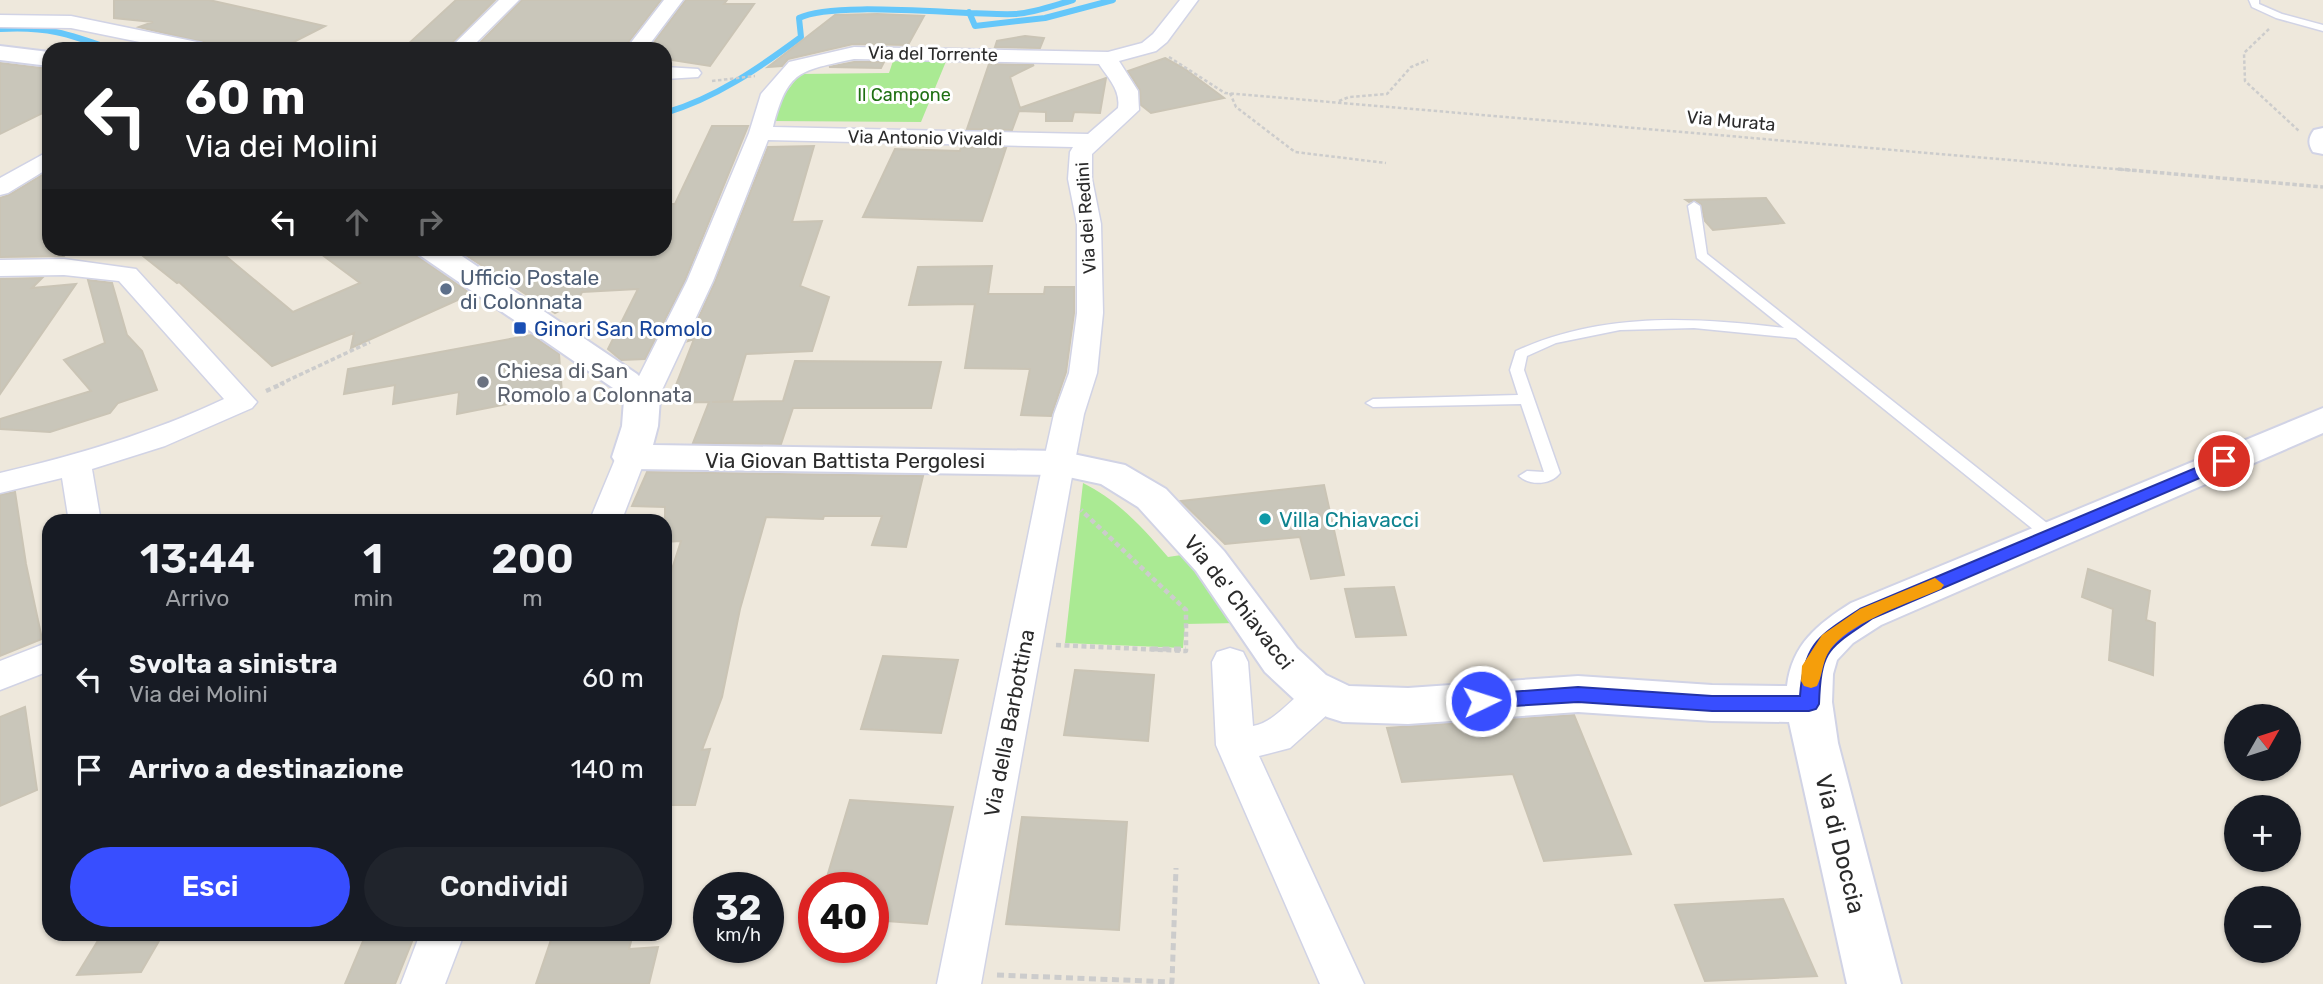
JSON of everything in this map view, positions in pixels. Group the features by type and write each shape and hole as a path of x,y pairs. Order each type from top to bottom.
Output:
{"street":[{"path":"467,42 510,0"},
{"path":"641,42 674,0"},
{"path":"1109,58 1149,47 1160,38 1189,0"},
{"path":"0,21 71,22 168,42"},
{"path":"0,53 42,58"},
{"name":"Via del Torrente","path":"763,85 796,66 854,53 1109,58"},
{"name":"Via dei Redini","path":"1057,474 1069,414 1083,373 1090,313 1089,223 1080,179 1081,152 1128,110 1130,104 1126,87 1110,64 1109,58"},
{"path":"672,73 691,74"},
{"path":"608,514 631,457 640,426 642,398 700,281 760,133 763,85"},
{"name":"Via Antonio Vivaldi","path":"760,133 1091,141"},
{"path":"0,188 42,162"},
{"path":"64,267 77,256"},
{"path":"441,256 625,380 642,398"},
{"path":"0,268 64,267 127,274 242,402 209,418 76,466 0,483"},
{"name":"Via di Doccia","path":"1874,984 1815,743 1809,704 1811,666 1828,640 1866,614 2323,419"},
{"name":"Via Giovan Battista Pergolesi","path":"631,457 1057,474"},
{"path":"76,466 84,514"},
{"name":"Via della Barbottina","path":"960,979 1057,474"},
{"name":"Via de' Chiavacci","path":"1057,474 1112,474 1152,498 1210,561 1281,660 1310,687 1343,704 1408,706 1578,694 1712,703 1809,704"},
{"path":"0,676 42,659"},
{"path":"1230,662 1235,745 1342,984"},
{"path":"1235,745 1278,737 1325,695"},
{"path":"423,984 439,941"}],"lane":[{"path":"2254,0 2258,8 2323,28"},
{"path":"1694,206 1701,255 2051,535"},
{"path":"1527,476 1548,477 1552,473 1517,370 1521,354 1537,345 1619,326 1664,324 1720,325 1800,334"},
{"path":"1373,403 1525,399"}],"path":[{"path":"2279,16 2266,34 2244,54 2245,81 2257,90 2263,101 2290,126 2323,141"},
{"name":"Via Murata","path":"1149,47 1177,61 1225,93 2323,187"},
{"path":"1338,102 1344,98 1379,97 1392,92 1397,80 1409,67 1428,60"},
{"path":"725,79 763,85"},
{"path":"1230,93 1236,107 1295,152 1386,163"},
{"path":"242,402 370,342"},
{"path":"1024,643 1186,651 1186,610 1057,474"},
{"path":"960,979 1172,982 1176,868"}],"green space":[{"name":"Il Campone","path":"894,58 947,59 921,122 771,121 781,99 800,74 889,73"},
{"path":"1083,483 1119,506 1168,557 1188,554 1238,623 1185,624 1183,648 1065,643"}],"building":[{"path":"114,0 209,0 325,26 294,42 202,42 139,27 153,22 114,18"},
{"path":"456,0 495,0 453,42 410,42"},
{"path":"522,0 661,0 628,42 481,42"},
{"path":"686,0 727,0 724,4 754,4 710,66 672,60 672,42 654,42"},
{"path":"835,15 924,16 908,45 853,44 788,59 782,66 768,67"},
{"path":"1025,36 1044,38 1040,48 995,47 997,41"},
{"path":"1165,58 1185,69 1224,98 1151,113 1141,105 1140,90 1128,71"},
{"path":"854,62 884,62 881,68 829,67"},
{"path":"0,63 42,68 42,113 0,134"},
{"path":"989,64 1034,65 1010,77 1020,108 1106,78 1100,113 1074,112 1072,121 1046,121 1046,112 1019,111 1012,130 967,129"},
{"path":"712,126 748,126 685,280 645,359 621,360 608,349 638,289 582,292 577,302 555,313 467,256 672,256 672,204 675,204"},
{"path":"814,146 792,222 822,221 800,286 829,297 812,351 746,354 732,401 712,402 783,401 795,361 941,362 931,408 793,408 781,444 693,443 709,402 669,403 694,339 688,341 715,282 768,147"},
{"path":"961,147 1006,148 982,221 863,217 895,149 960,151"},
{"path":"42,175 42,256 64,256 0,257 0,198"},
{"path":"1766,198 1784,223 1713,230 1705,221 1701,204 1695,200 1686,200"},
{"path":"143,256 226,256 293,312 360,283 324,256 417,256 471,294 351,348 354,333 272,366"},
{"path":"992,266 988,294 1044,294 1045,287 1074,287 1074,313 1066,372 1051,416 1021,415 1030,369 965,368 975,304 909,305 918,267"},
{"path":"42,278 32,288 76,284 0,394 0,279"},
{"path":"88,280 112,283 127,335 142,351 157,390 118,403 110,413 50,432 0,429 0,419 91,391 64,360 105,343"},
{"path":"531,335 559,354 562,393 457,414 459,392 393,404 395,385 344,394 348,369"},
{"path":"647,472 923,476 906,547 872,545 882,516 824,516 823,519 766,517 740,609 722,697 702,750 710,749 695,805 672,805 672,569 681,541 672,542 672,514 665,514 665,507 632,506"},
{"name":"Villa Chiavacci","path":"1324,485 1344,575 1311,579 1300,537 1225,544 1181,501"},
{"path":"15,492 26,564 42,639 0,656 0,495"},
{"path":"2088,569 2150,591 2146,620 2155,623 2153,675 2109,660 2113,609 2082,597"},
{"path":"1394,587 1406,635 1356,637 1345,589"},
{"path":"883,656 958,660 941,733 861,729"},
{"path":"1075,670 1154,675 1148,741 1064,735"},
{"path":"25,707 37,790 0,806 0,717"},
{"path":"1574,715 1631,854 1544,861 1513,774 1402,782 1387,728"},
{"path":"850,800 953,807 927,924 889,921 889,872 828,872"},
{"path":"1022,817 1127,822 1119,930 1006,924"},
{"path":"1783,899 1817,976 1705,981 1675,905"},
{"path":"98,941 159,941 141,972 77,975"},
{"path":"363,941 412,941 395,984 345,984"},
{"path":"551,941 631,941 629,949 658,947 649,984 536,984"}],"waterway":[{"path":"969,13 1015,14 1073,0"},
{"path":"969,13 975,26 1045,18 1113,0"},
{"path":"672,111 719,91 801,37 799,18 817,13 871,9 969,13"},
{"path":"0,29 57,32 91,42"}],"slow traffic":[{"path":"1811,681 1811,666 1828,640 1866,614 1935,585"}],"place":[{"name":"Ufficio Postale di Colonnata","path":"446,289"},
{"name":"Ginori San Romolo","path":"520,328"},
{"name":"Chiesa di San Romolo a Colonnata","path":"483,382"},
{"name":"Villa Chiavacci","path":"1265,519"}],"route":[{"path":"1481,701 1578,694 1712,703 1809,704 1811,666 1828,640 1866,614 2224,461"}]}
